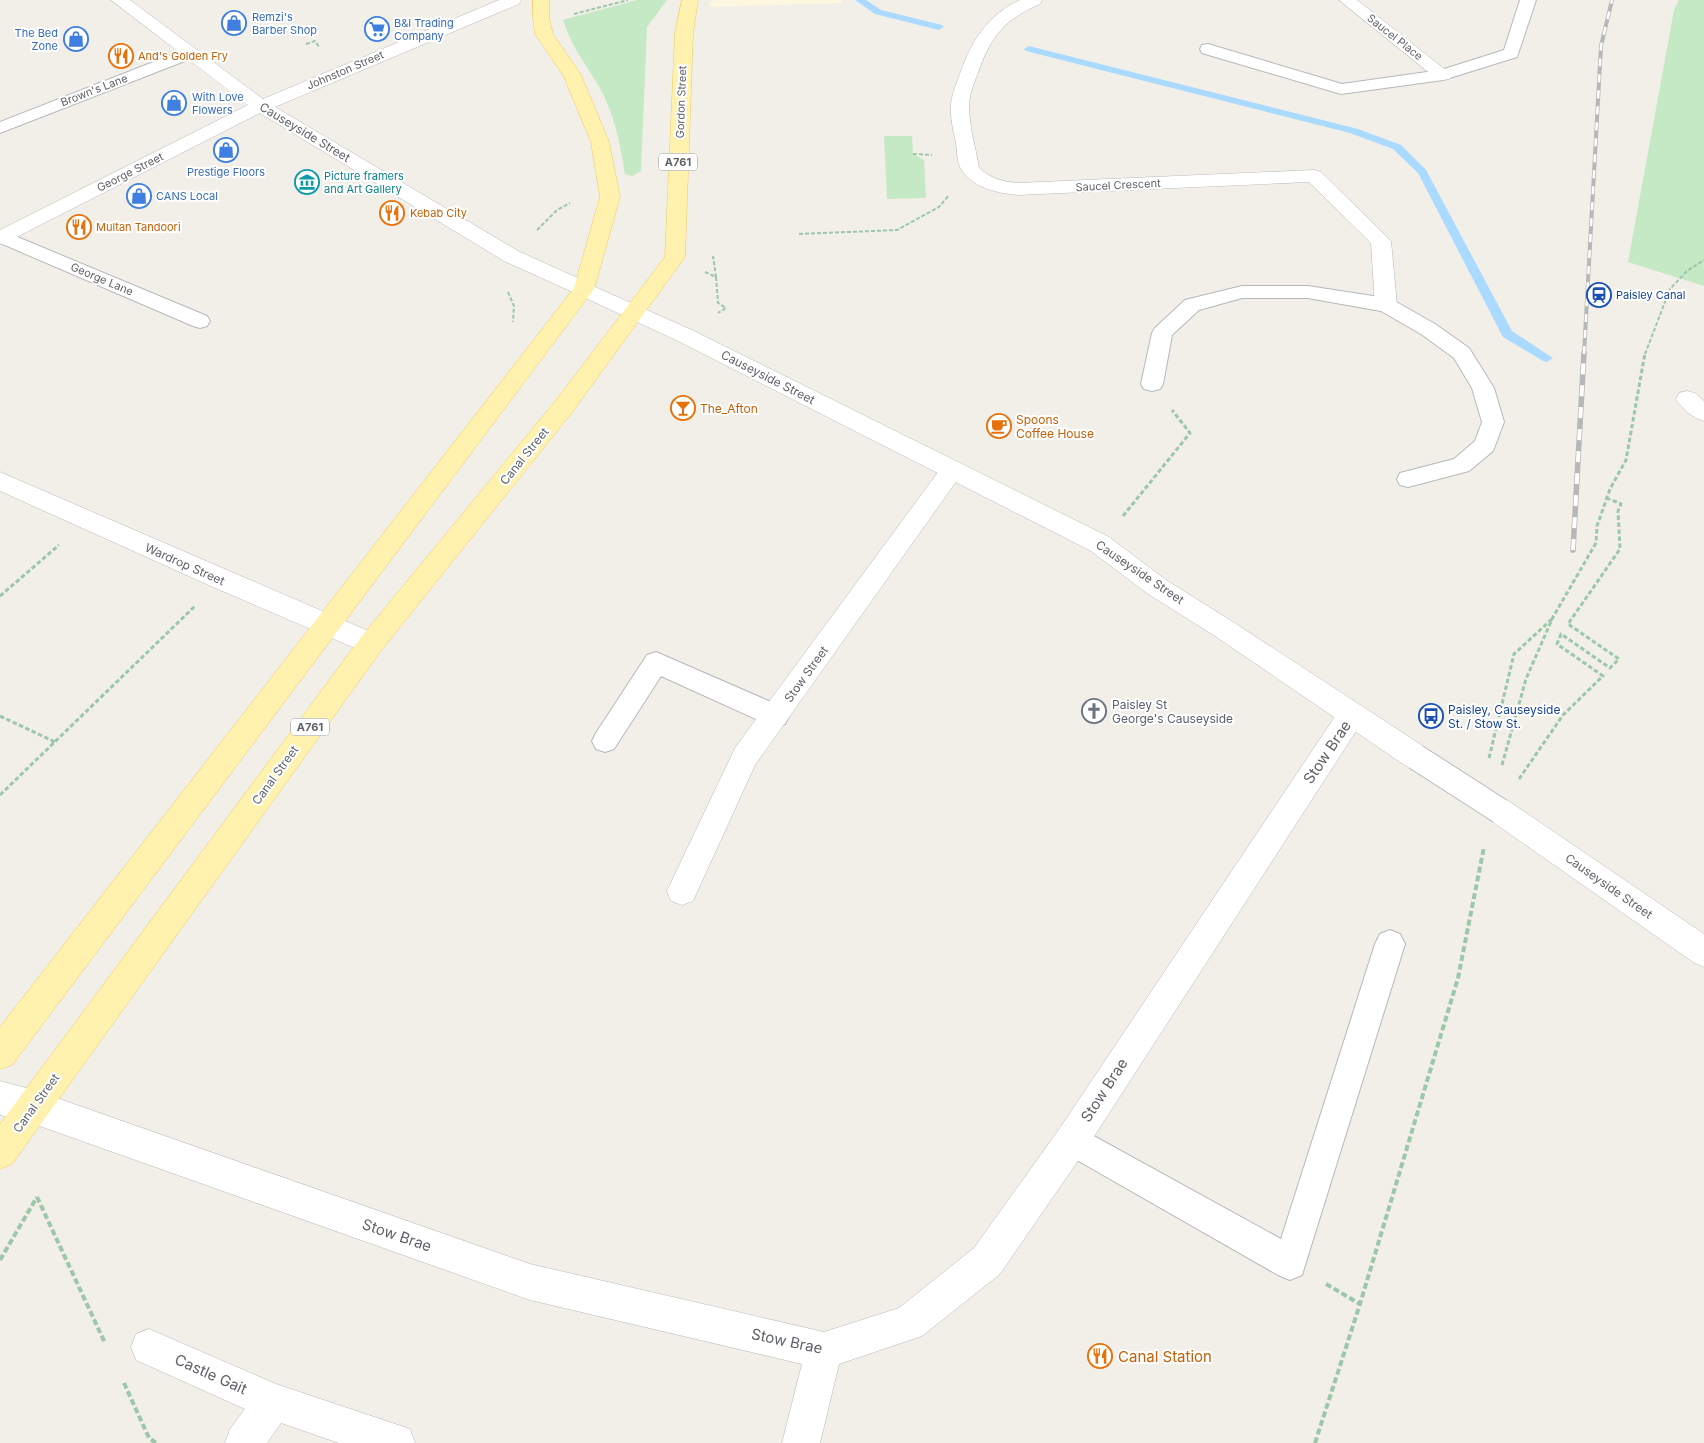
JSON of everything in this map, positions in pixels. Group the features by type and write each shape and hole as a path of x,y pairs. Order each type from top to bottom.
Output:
{"main road":[{"path":"0,1053 584,289 610,197 600,142 572,75 544,34 541,0"},
{"name":"Gordon Street","path":"635,313 674,257 684,33 690,0"},
{"name":"Canal Street","path":"0,1152 370,644 565,405 635,313"}],"street":[{"name":"Causeyside Street","path":"119,0 261,106 511,256 686,336 1100,544 1157,587 1191,607 1416,758 1497,809 1704,952"},
{"name":"Johnston Street","path":"261,106 513,0"},
{"path":"970,169 960,106 976,53 983,38 998,20 1034,0"},
{"name":"Saucel Place","path":"1347,0 1442,74"},
{"name":"George Street","path":"2,238 261,106"},
{"name":"Saucel Crescent","path":"970,169 977,177 986,182 1018,189 1314,176 1381,241 1386,305"},
{"name":"Stow Street","path":"682,891 745,757 952,470"},
{"name":"Wardrop Street","path":"0,481 325,626 370,644"},
{"name":"Stow Brae","path":"0,1098 34,1107 530,1282 824,1351 910,1323 987,1261 1072,1140 1352,714"},
{"name":"Castle Gait","path":"149,1347 273,1402 396,1443"},
{"path":"801,1443 824,1351"},
{"path":"244,1443 273,1402"}],"lane":[{"path":"1208,49 1341,89 1442,74 1511,53 1528,0"},
{"name":"Brown's Lane","path":"0,128 189,53"},
{"name":"George Lane","path":"2,238 200,321"},
{"path":"1152,384 1162,333 1192,305 1242,292 1308,292 1386,305 1462,353 1483,388 1493,422 1484,445 1461,465 1408,479"},
{"path":"605,741 656,662 776,716"},
{"path":"1072,1140 1290,1263 1390,944"}],"path":[{"path":"542,23 628,0"},
{"path":"799,234 897,230 939,207 970,169"},
{"path":"1500,774 1526,679 1553,618 1596,543 1597,526 1607,498 1626,460 1645,353 1670,289 1687,271 1704,260"},
{"path":"1100,544 1190,433 1152,384"},
{"path":"1497,809 1563,714 1603,676 1557,644 1561,634 1610,668 1619,659 1568,624 1620,549 1618,511 1622,504 1607,498"},
{"path":"0,596 88,520"},
{"path":"0,796 222,580"},
{"path":"1497,809 1514,654 1553,618"},
{"path":"0,716 55,742"},
{"path":"1315,1443 1458,978 1485,841"},
{"path":"0,1260 37,1197 108,1349"},
{"path":"120,1375 149,1438 156,1443"}],"shaded area":[{"path":"712,0 842,0 842,3 709,7"}],"green space":[{"path":"637,0 667,0 647,27 641,171 632,176 625,174 618,139 604,95 574,45 563,20"},
{"path":"1679,0 1704,0 1704,286 1628,262 1674,10"},
{"path":"884,136 912,136 913,154 924,160 926,198 887,199"}],"waterway":[{"path":"860,0 878,12 939,27"},
{"path":"1029,49 1354,131 1397,147 1422,172 1507,334 1547,358"}],"railway":[{"path":"1584,354 1601,46 1612,0"},
{"path":"1573,550 1584,353"}],"place":[{"name":"Remzi's Barber Shop","path":"234,23"},
{"name":"B&I Trading Company","path":"377,29"},
{"name":"The Bed Zone","path":"76,39"},
{"name":"And's Golden Fry","path":"121,56"},
{"name":"With Love Flowers","path":"174,103"},
{"name":"Prestige Floors","path":"226,150"},
{"name":"Picture framers and Art Gallery","path":"307,182"},
{"name":"CANS Local","path":"139,196"},
{"name":"Kebab City","path":"392,213"},
{"name":"Multan Tandoori","path":"79,227"},
{"name":"Paisley Canal","path":"1599,295"},
{"name":"The_Afton","path":"683,408"},
{"name":"Spoons Coffee House","path":"999,426"},
{"name":"Paisley St George's Causeyside","path":"1094,711"},
{"name":"Paisley, Causeyside St. / Stow St.","path":"1431,716"},
{"name":"Canal Station","path":"1100,1356"}]}
